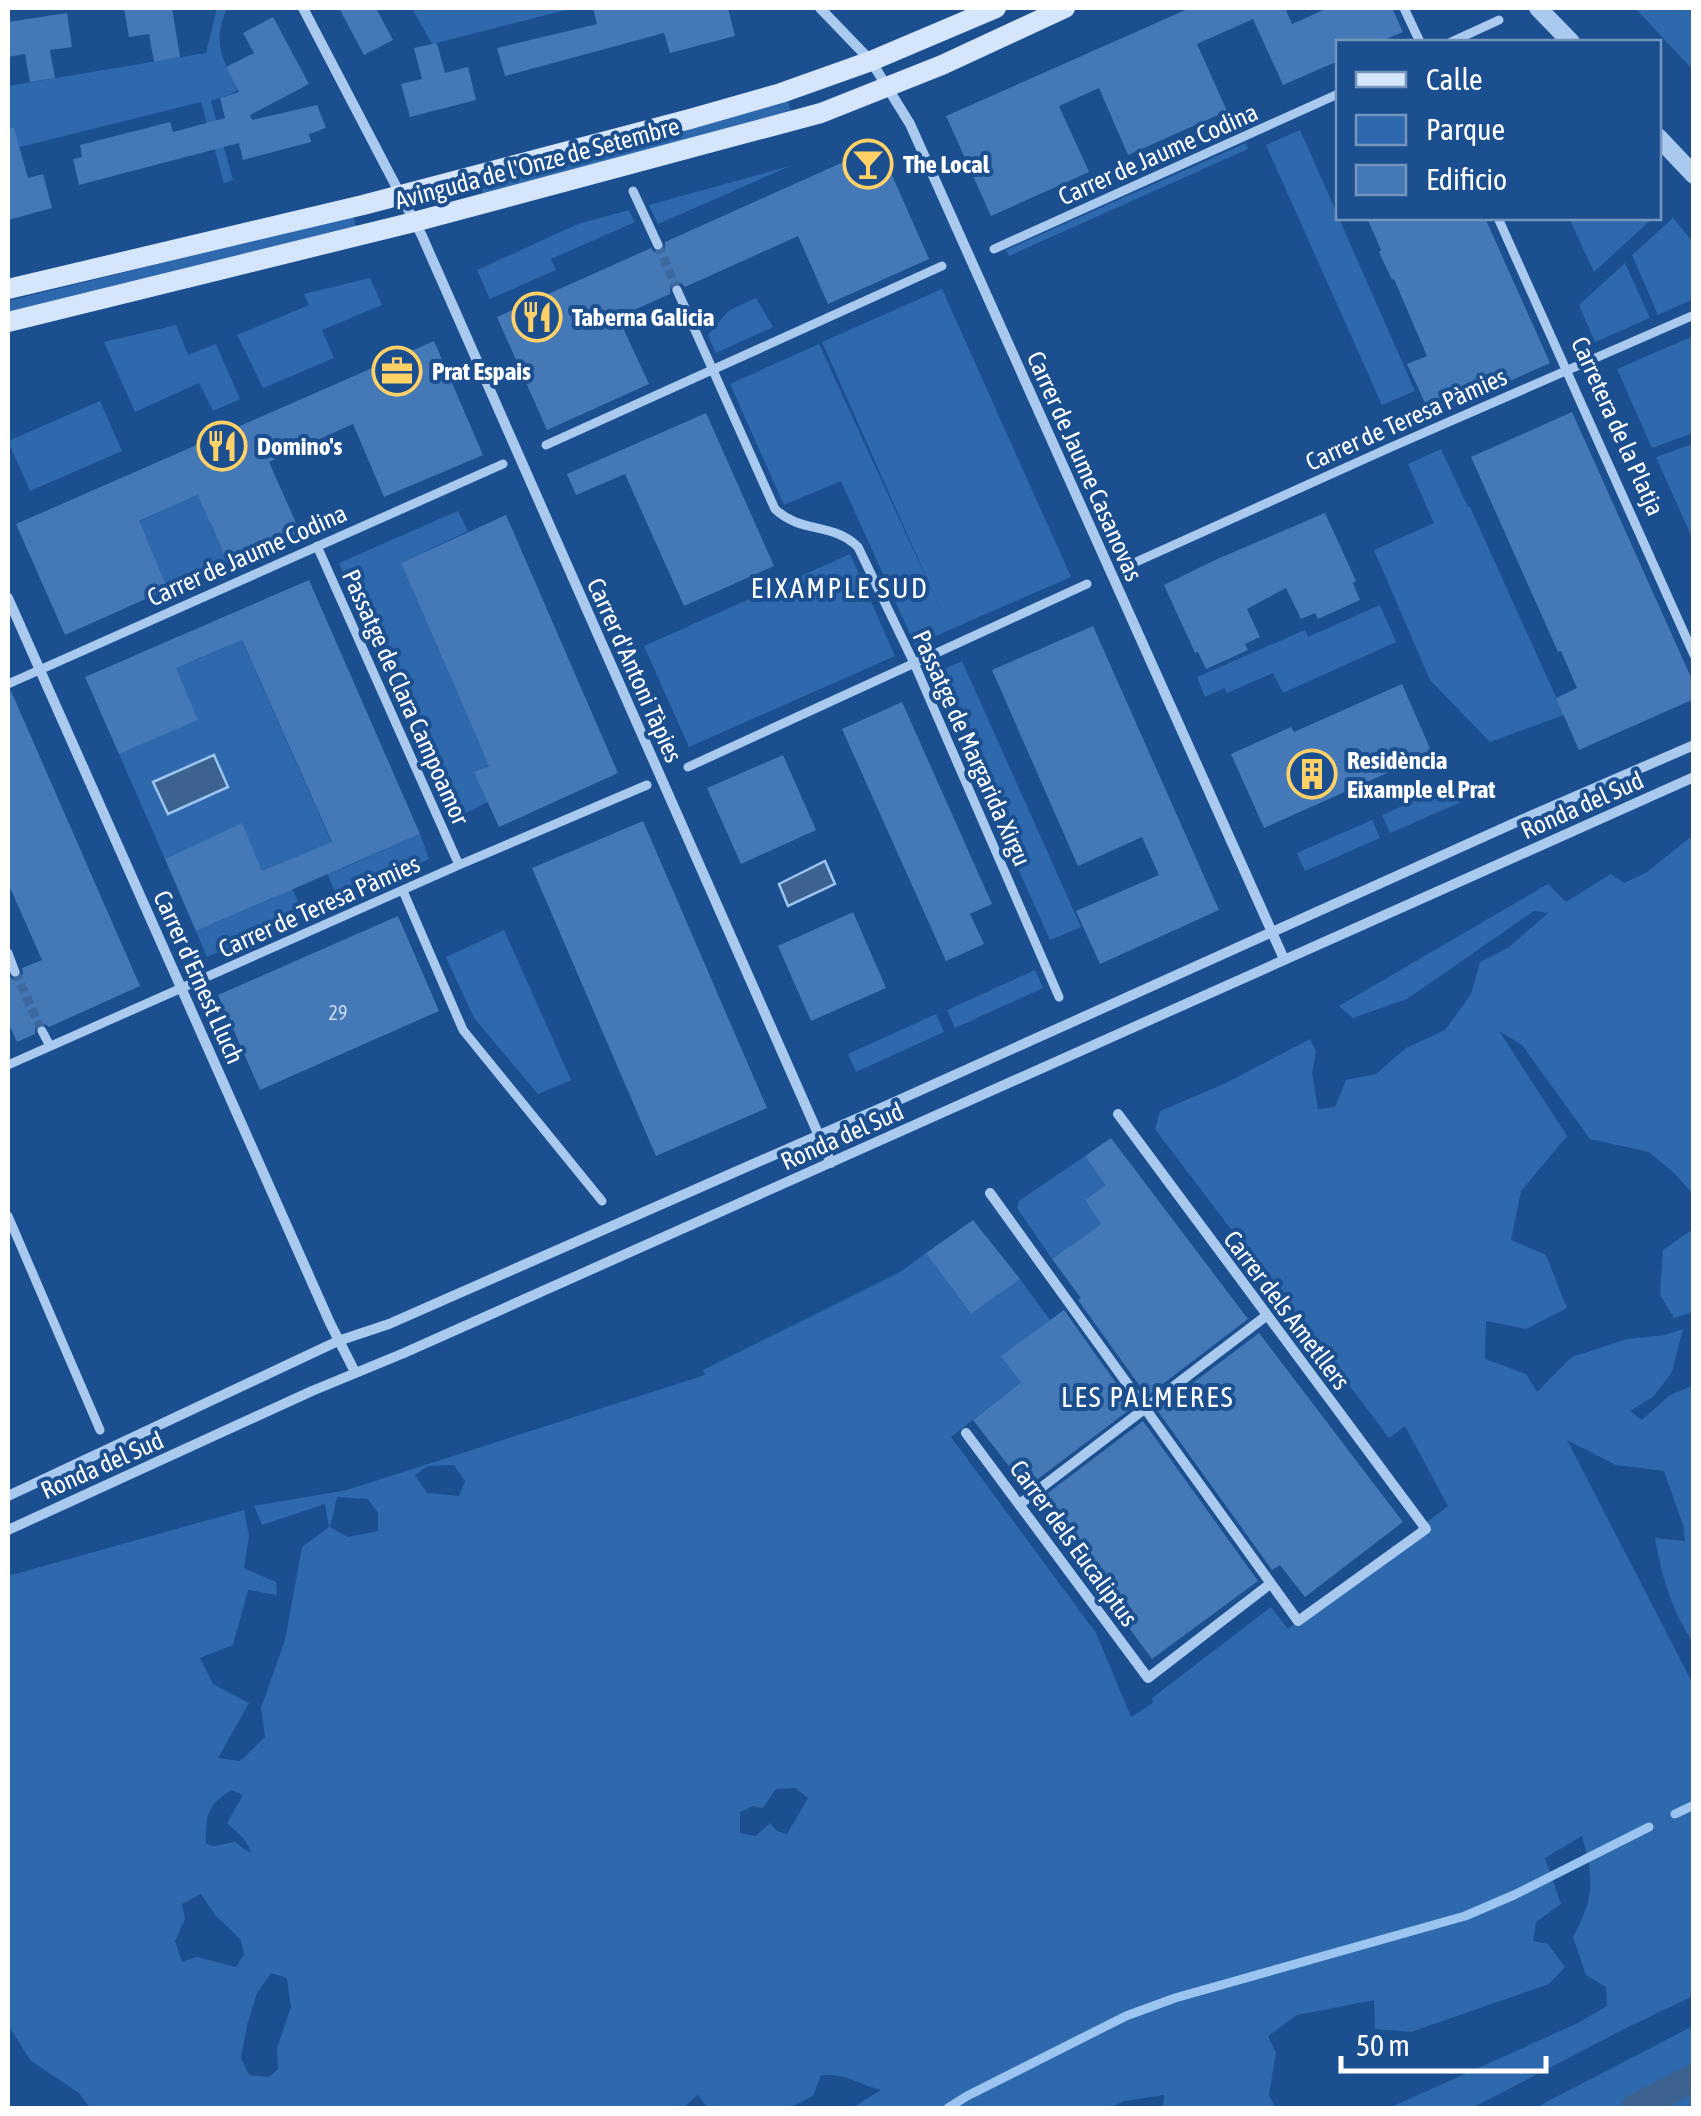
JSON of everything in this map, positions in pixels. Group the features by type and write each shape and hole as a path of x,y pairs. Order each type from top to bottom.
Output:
{"main road":[{"name":"Avinguda de l'Onze de Setembre","path":"8,289 399,196 690,119 871,61 996,8"},
{"name":"Avinguda de l'Onze de Setembre","path":"8,322 414,222 794,121 942,65 1065,8"}],"street":[{"name":"Carrer d'Antoni Tàpies","path":"303,8 414,222 831,1162"},
{"name":"Carrer de Jaume Casanovas","path":"820,8 871,61 910,124 1284,959"},
{"path":"1404,8 1419,40"},
{"path":"1538,8 1569,40"},
{"path":"1455,40 1500,20"},
{"name":"Carrer de Jaume Codina","path":"994,248 1336,95"},
{"path":"1661,140 1694,174"},
{"path":"633,191 658,245"},
{"name":"Carretera de la Platja","path":"1499,220 1694,655"},
{"path":"546,444 942,266"},
{"name":"Passatge de Margarida Xirgu","path":"678,290 776,509 800,526 848,536 858,547 914,663 1059,997"},
{"name":"Carrer de Teresa Pàmies","path":"1136,562 1694,315"},
{"name":"Carrer de Jaume Codina","path":"8,684 503,464"},
{"name":"Passatge de Clara Campoamor","path":"316,546 459,865"},
{"path":"688,767 1087,584"},
{"name":"Carrer d'Ernest Lluch","path":"8,598 355,1372"},
{"name":"Ronda del Sud","path":"8,1496 338,1341 390,1324 1694,745"},
{"name":"Ronda del Sud","path":"8,1530 1694,777"},
{"name":"Carrer de Teresa Pàmies","path":"8,1065 647,785"},
{"path":"404,891 463,1030 602,1200"},
{"path":"8,954 15,972"},
{"path":"42,1031 50,1046"},
{"name":"Carrer dels Ametllers","path":"1118,1114 1426,1528 1298,1621 1270,1584"},
{"path":"990,1192 1270,1584"},
{"path":"8,1216 100,1430"},
{"path":"1021,1503 1266,1316"},
{"name":"Carrer dels Eucaliptus","path":"966,1432 1148,1678 1270,1584"}],"green space":[{"path":"217,8 227,8 220,31 221,50 238,90 211,101 233,180 224,183 201,102 8,150 8,86 206,53"},
{"path":"412,8 574,8 432,44"},
{"path":"1635,8 1693,8 1693,70"},
{"path":"788,101 791,111 483,194 480,184"},
{"path":"1300,130 1336,212 1336,220 1340,220 1415,391 1382,405 1266,145"},
{"path":"1246,143 1248,149 1009,256 1006,250"},
{"path":"790,166 658,224 649,205"},
{"path":"629,210 635,222 551,259 556,270 490,299 477,270 578,224"},
{"path":"353,216 356,226 8,312 8,301"},
{"path":"1673,218 1693,242 1693,299 1658,315 1632,255"},
{"path":"1570,220 1651,220 1594,272"},
{"path":"1625,263 1650,318 1595,342 1579,305"},
{"path":"370,278 382,305 322,330 334,358 263,388 237,335 309,305 304,294"},
{"path":"942,289 1071,577 915,645 841,481 784,505 730,384 819,344 945,619 822,342"},
{"path":"756,298 773,327 716,353 708,335 728,311"},
{"path":"176,325 188,355 216,344 240,399 213,411 199,383 135,412 104,342"},
{"path":"1693,336 1693,433 1652,448 1617,369"},
{"path":"100,401 122,451 30,491 8,441"},
{"path":"1694,444 1693,540 1656,457"},
{"path":"1441,449 1564,715 1490,742 1430,680 1374,550 1434,523 1408,464"},
{"path":"221,485 233,511 209,522 228,564 168,589 150,547 115,532"},
{"path":"458,511 468,531 401,563 481,748 593,719 475,772 488,802 452,820 339,563"},
{"path":"850,554 895,656 689,747 644,646"},
{"path":"1380,605 1396,642 1283,693 1273,673 1227,693 1224,688 1205,697 1197,677 1305,630 1308,637"},
{"path":"230,614 343,868 420,834 429,859 338,899 317,849 281,863 304,915 207,957 196,931 273,898 242,824 165,859 119,754 197,720 165,642 182,635 193,661 228,646 218,619"},
{"path":"962,661 1081,927 1050,940 932,675"},
{"path":"1458,782 1466,800 1390,833 1382,815"},
{"path":"1372,820 1380,838 1305,871 1297,853"},
{"path":"1693,835 1693,1194 1649,1152 1590,1139 1522,1045 1499,1031 1567,1136 1521,1191 1511,1240 1546,1255 1567,1308 1526,1329 1486,1321 1485,1359 1526,1374 1537,1392 1572,1357 1627,1339 1683,1329 1672,1372 1654,1396 1630,1411 1642,1420 1670,1395 1693,1388 1693,1639 1672,1603 1655,1538 1685,1541 1664,1471 1616,1465 1567,1440 1693,1684 1693,1996 1472,2108 1389,2108 1578,2023 1607,2006 1606,1987 1586,1975 1573,1937 1590,1887 1582,1836 1545,1858 1561,1904 1536,1922 1533,1941 1548,1944 1565,1967 1549,1984 1411,2032 1375,2029 1374,2000 1297,2015 1268,2036 1276,2053 1269,2095 1275,2108 1163,2108 1164,2095 1124,2101 1109,2108 852,2108 881,2090 846,2077 821,2075 813,2096 789,2108 708,2108 698,2095 683,2108 90,2108 79,2093 31,2061 8,2025 8,1576 244,1510 249,1536 244,1568 276,1582 277,1595 248,1590 233,1645 200,1658 213,1684 249,1703 218,1758 240,1761 265,1737 261,1708 285,1640 302,1547 329,1527 325,1504 262,1525 254,1506 347,1490 705,1375 703,1370 900,1272 926,1253 971,1314 1020,1279 1050,1320 1021,1382 951,1437 1096,1633 1131,1717 1271,1607 1288,1629 1448,1506 1405,1426 1389,1438 1155,1129 1160,1111 1226,1083 1310,1039 1316,1051 1312,1073 1318,1109 1335,1107 1346,1080 1376,1074 1406,1048 1445,1030 1471,994 1480,962 1508,948 1548,913 1534,911 1407,999 1353,1018 1339,1006 1548,884 1566,902 1611,874 1624,883 1647,872","holes":["454,1465 465,1481 459,1496 427,1493 415,1475 428,1466","337,1497 368,1499 378,1513 378,1531 348,1537 330,1527","795,1788 808,1798 787,1834 770,1823 756,1836 740,1833 740,1812 753,1806 763,1808 776,1789","232,1790 243,1795 227,1823 252,1853 235,1842 206,1844 209,1812","201,1894 215,1915 241,1940 244,1954 236,1967 197,1957 182,1962 175,1941 185,1919 182,1904","271,1973 287,1978 291,2007 277,2048 278,2069 269,2077 249,2075 241,2058 257,1993"]},
{"path":"504,930 571,1080 538,1094 474,1018 446,957"},
{"path":"1035,970 1043,988 955,1028 947,1010"},
{"path":"936,1014 944,1032 856,1072 848,1054"},
{"path":"1085,1156 1105,1185 1085,1200 1101,1224 1052,1259 1017,1208 1019,1201"},
{"path":"1690,1231 1694,1234 1693,1312 1674,1318 1660,1295 1663,1250"},
{"path":"1693,2026 1693,2108 1535,2108"}],"shaded area":[{"path":"214,755 228,787 168,814 153,782"},
{"path":"825,861 835,884 788,906 779,884"}],"building":[{"path":"124,8 172,8 180,57 154,62 149,34 129,37"},
{"path":"339,8 376,8 393,40 364,55"},
{"path":"593,8 728,8 735,36 670,53 664,33 505,76 497,48 597,24"},
{"path":"1190,8 1285,8 1292,24 1328,8 1392,8 1403,32 1384,40 1336,40 1336,62 1283,85 1253,19 1197,44 1227,111 1128,155 1099,88 1059,106 1089,172 991,216 946,116"},
{"path":"67,13 72,47 50,50 55,78 30,82 25,54 8,57 8,22"},
{"path":"273,17 309,84 250,115 252,120 317,105 326,128 309,134 311,142 243,160 239,143 79,185 73,159 82,157 80,145 170,122 173,132 225,118 220,98 239,92 226,67 254,53 243,33"},
{"path":"437,43 445,73 468,67 476,100 410,117 401,84 422,79 414,48"},
{"path":"8,128 14,128 28,178 43,174 52,208 8,220"},
{"path":"879,146 929,259 828,304 798,236 685,287 675,282 670,286 670,294 618,317 649,384 547,430 497,317 651,248 660,253 665,242"},
{"path":"1368,220 1486,220 1550,363 1431,416 1407,364 1427,356"},
{"path":"434,341 483,455 384,497 353,424 269,462 300,532 228,564 198,495 139,521 168,589 65,635 16,524"},
{"path":"1572,412 1694,684 1694,699 1579,750 1556,698 1577,688 1471,457"},
{"path":"706,413 774,566 684,606 625,474 576,495 567,474"},
{"path":"1325,513 1356,581 1353,583 1360,600 1318,619 1315,613 1301,619 1286,588 1247,609 1260,637 1245,644 1248,650 1206,669 1164,585"},
{"path":"506,515 618,773 499,827 474,772 489,766 401,563"},
{"path":"309,580 420,834 196,931 165,859 242,823 262,871 332,842 242,640 176,668 198,720 119,754 85,677"},
{"path":"1093,626 1219,910 1100,964 1076,911 1159,875 1142,837 1078,866 992,670"},
{"name":"Residència Eixample el Prat","path":"1402,684 1432,753 1264,828 1231,754 1291,727 1294,732"},
{"path":"11,691 140,986 49,1027 39,1023 35,1034 17,1042 8,1022 8,975 19,979 22,968 42,960 8,883"},
{"path":"902,702 992,904 970,914 984,944 946,961 842,729"},
{"path":"783,755 816,830 741,864 707,788"},
{"path":"643,821 767,1108 656,1156 532,868"},
{"path":"853,912 886,988 811,1021 778,946"},
{"path":"398,916 439,1011 260,1090 218,995"},
{"path":"1111,1138 1248,1319 1147,1396 1052,1259 1101,1224 1085,1200 1105,1185 1085,1156"},
{"path":"973,1220 1020,1279 971,1314 926,1253"},
{"path":"1064,1310 1133,1407 1026,1488 973,1420 1021,1382 1001,1356"},
{"path":"1259,1333 1403,1522 1305,1597 1280,1565 1272,1570 1157,1410"},
{"path":"1143,1421 1258,1581 1152,1659 1036,1502"}],"waterway":[{"path":"1675,1814 1694,1805"},
{"path":"948,2108 1126,2016 1175,1998 1465,1916 1649,1827"},
{"path":"1635,2108 1694,2078"}],"tunnel":[{"path":"658,245 677,290"},
{"path":"15,972 42,1031"}],"place":[{"name":"The Local","path":"868,164"},
{"name":"Taberna Galicia","path":"537,317"},
{"name":"Prat Espais","path":"397,371"},
{"name":"Domino's","path":"222,446"},
{"name":"Residència Eixample el Prat","path":"1312,774"}],"district":[{"name":"EIXAMPLE SUD","path":"840,588"},
{"name":"LES PALMERES","path":"1148,1397"}]}
